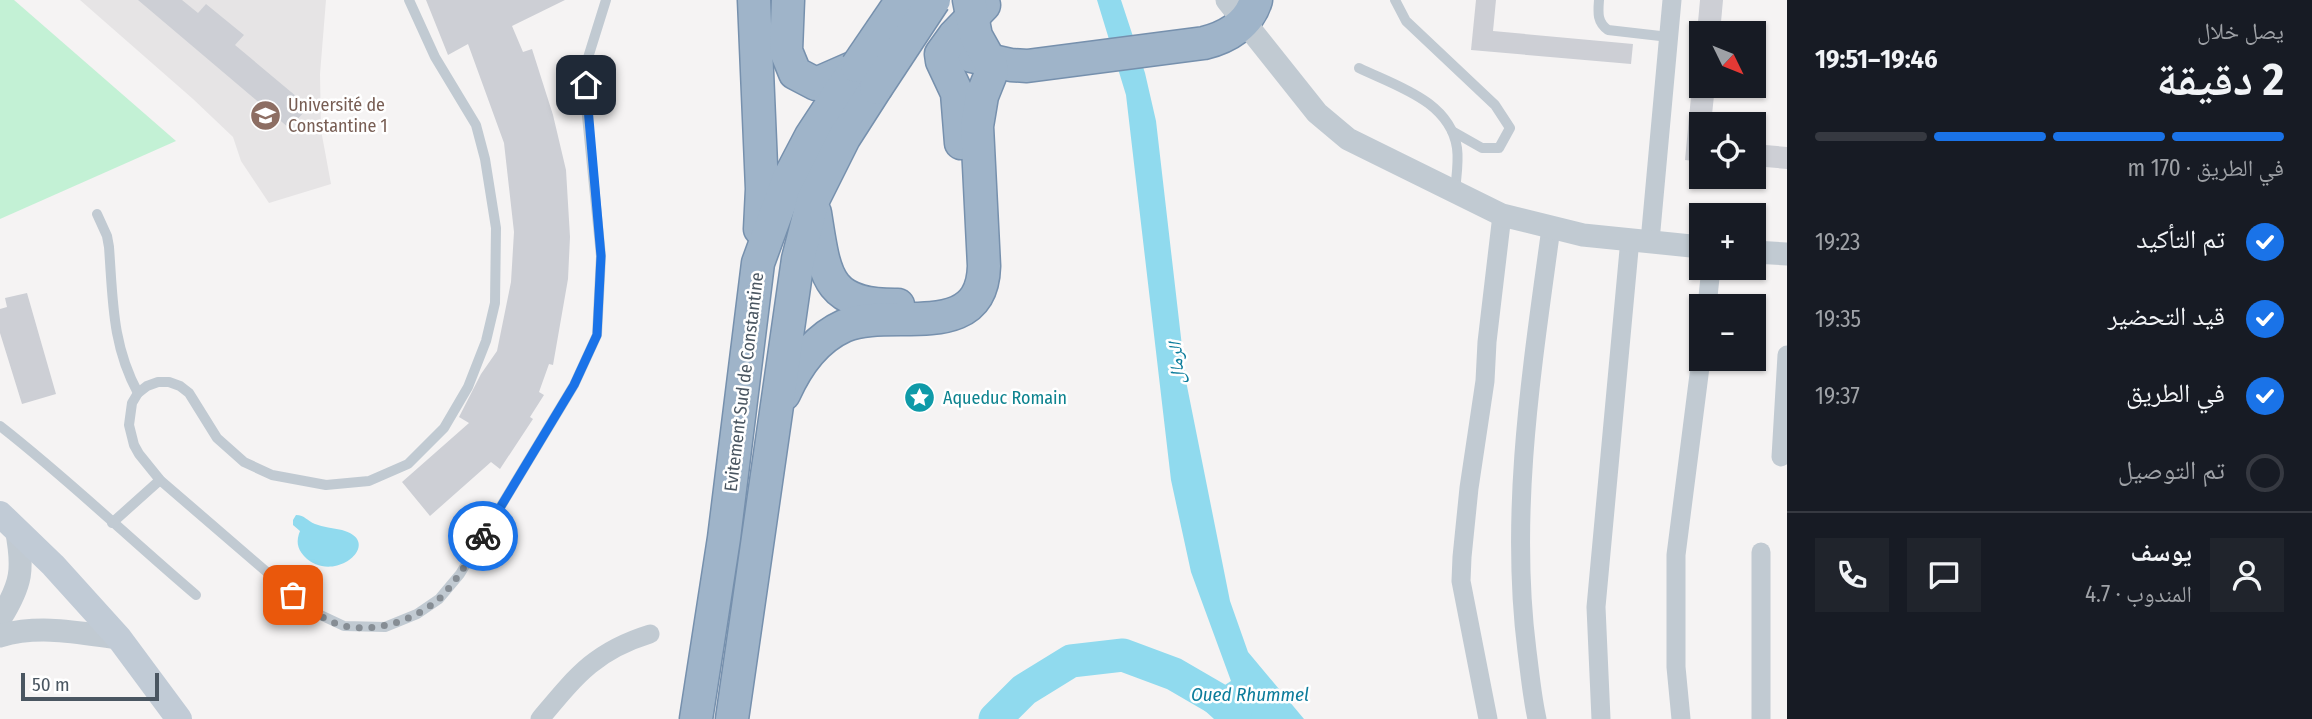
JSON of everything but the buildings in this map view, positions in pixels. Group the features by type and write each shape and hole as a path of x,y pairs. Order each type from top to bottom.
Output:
{"highway":[{"path":"754,0 762,188 758,262"},
{"path":"788,0 786,51 795,73 816,84 867,77 934,0"},
{"path":"882,0 945,46 1011,65 1045,64 1204,43 1220,39 1234,31 1243,7"},
{"path":"867,77 902,0"},
{"path":"813,200 824,267 829,278 845,295 866,304 926,304 940,302 961,284 967,258 960,115 957,93 942,61 942,51 977,6"},
{"path":"775,415 797,368 809,353 843,326 866,320 944,317 970,306 979,294 984,281 984,266 978,111 991,76 990,61 979,44 977,6"},
{"name":"Evitement Sud de Constantine","path":"696,719 724,538 758,262 789,178 811,136 867,77"},
{"name":"Evitement Sud de Constantine","path":"732,719 797,260 813,200 844,138 867,77"}],"main road":[{"path":"8,521 120,638 179,719"}],"street":[{"path":"1601,719 1596,607 1672,0"},
{"path":"1243,7 1317,113 1348,139 1502,215 1583,235 1689,246"},
{"path":"1488,719 1461,581 1469,488 1485,381 1502,215"},
{"path":"1537,719 1522,610 1520,484 1551,228"},
{"path":"1766,252 1787,254"},
{"path":"1780,457 1787,355"},
{"path":"1681,719 1676,667 1676,555 1699,371"},
{"path":"0,619 15,596 22,556 8,521"},
{"path":"1760,552 1761,719"},
{"path":"0,636 61,630 120,638"},
{"path":"540,719 587,666 627,641 650,634"}],"lane":[{"path":"410,0 435,57 476,125 485,159 496,228 495,303 486,341 468,387 444,428 408,464 369,481 326,485 272,475 244,462 217,438 189,393 169,382 158,382 138,393 129,414 131,435 139,454 160,481 312,611 344,626 385,627 417,614 439,599 460,574 574,385 597,335 601,256 586,106 586,64 606,0"},
{"path":"1395,0 1406,21 1495,105 1510,128 1499,148 1482,148 1452,131"},
{"path":"1599,0 1598,16 1601,25 1608,30 1669,37"},
{"path":"1359,68 1421,98 1444,118 1452,131 1458,161 1455,193"},
{"path":"97,214 109,247 117,338 125,366 138,393"},
{"path":"0,426 53,468 196,595"},
{"path":"112,523 160,481"}],"shaded area":[{"name":"Université de Constantine 1","path":"80,0 326,0 320,74 321,130 331,184 269,203 241,161 233,137"}],"green space":[{"path":"0,0 14,0 176,141 0,219"}],"water":[{"name":"Oued Rhummel","path":"1097,0 1121,0 1145,73 1156,121 1186,381 1230,601 1248,652 1304,719 1214,719 1190,697 1204,679 1219,689 1231,681 1191,572 1171,480 1126,95"},
{"path":"296,515 354,536 359,543 357,552 340,565 328,567 316,564 304,556 299,547 300,531 293,525"}],"waterway":[{"path":"995,719 1024,690 1071,661 1123,655 1174,674 1236,710"}],"way so far":[{"path":"293,595 312,611 344,626 385,627 417,614 439,599 460,574 483,536"}],"place":[{"name":"Université de Constantine 1","path":"265,115"},
{"name":"Aqueduc Romain","path":"920,398"}],"route":[{"path":"483,536 574,385 597,335 601,256 586,85"}],"water label":[{"name":"الرمال","path":"1176,363"}]}
